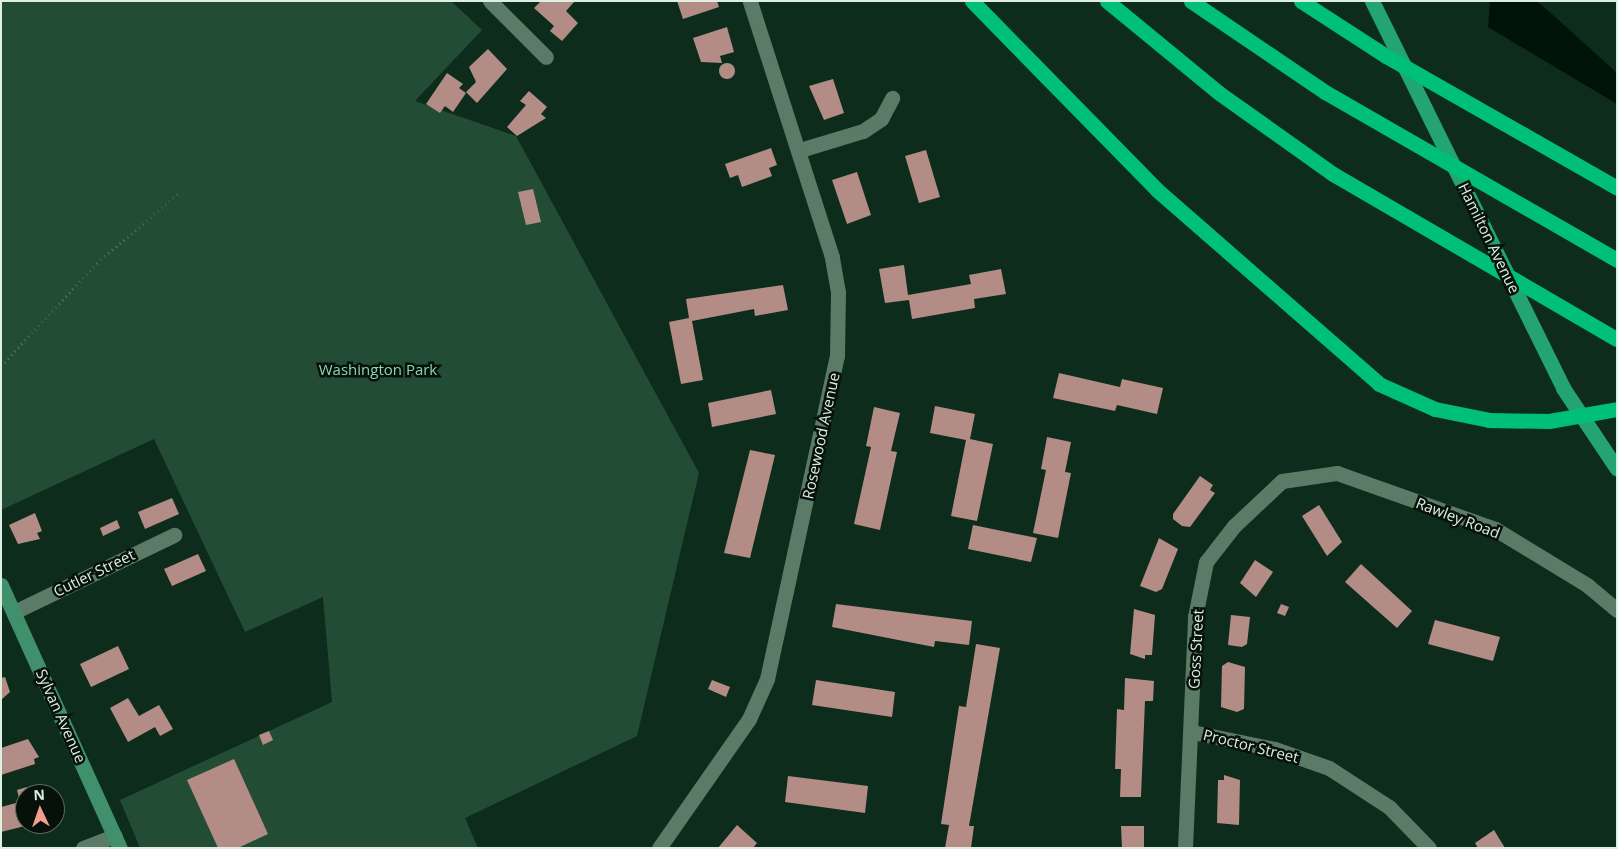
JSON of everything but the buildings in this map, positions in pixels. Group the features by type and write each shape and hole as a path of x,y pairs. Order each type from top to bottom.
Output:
{"highway":[{"path":"972,1 1145,179 1368,376 1418,403 1462,416 1532,422 1581,417 1617,409"},
{"path":"1107,1 1193,74 1326,169 1407,220 1617,339"},
{"path":"1190,1 1325,92 1617,260"},
{"path":"1301,1 1386,56 1617,188"}],"main road":[{"name":"Hamilton Avenue","path":"1372,1 1536,333 1581,417 1617,469"}],"street":[{"path":"490,1 546,58"},
{"name":"Rosewood Avenue","path":"659,848 761,695 778,643 832,387 838,292 800,150 750,1"},
{"path":"800,150 863,131 881,119 892,98"},
{"name":"Rawley Road","path":"1282,481 1337,473 1495,529 1587,585 1617,610"},
{"name":"Goss Street","path":"1185,848 1192,732 1195,618 1206,562 1234,526 1282,481"},
{"name":"Cutler Street","path":"14,612 174,535"},
{"name":"Sylvan Avenue","path":"1,585 118,842"},
{"name":"Proctor Street","path":"1192,732 1275,749 1329,768 1389,807 1429,848"},
{"path":"83,848 118,842"}],"path":[{"path":"1,366 97,263 180,192"}],"green space":[{"name":"Washington Park","path":"1,1 451,1 482,30 415,101 516,136 699,473 637,736 465,818 478,848 140,848 120,800 332,702 323,597 245,632 154,439 1,510"}],"shaded area":[{"path":"1490,1 1536,1 1544,7 1617,73 1617,104 1488,27"}]}
